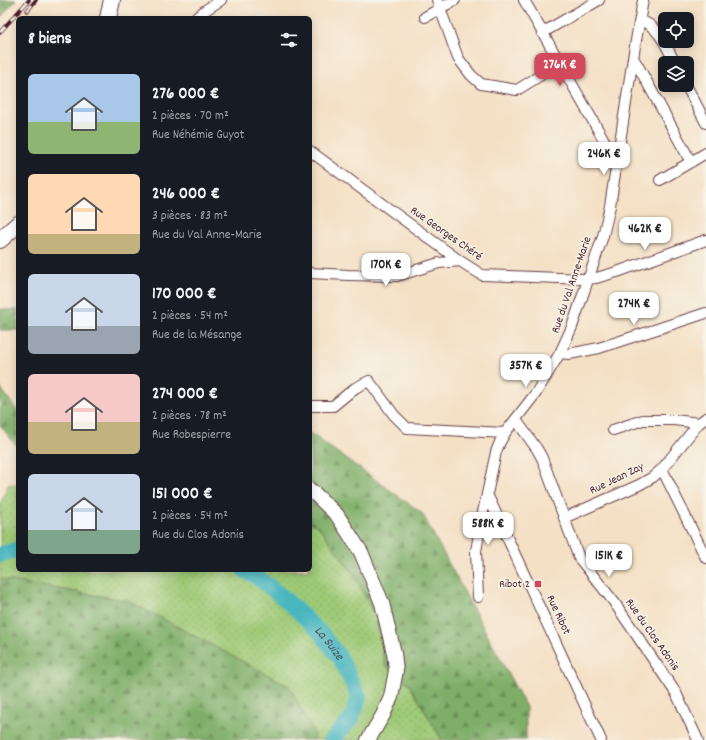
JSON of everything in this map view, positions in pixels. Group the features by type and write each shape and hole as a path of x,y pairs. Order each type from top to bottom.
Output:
{"main road":[{"path":"108,16 112,0"},
{"path":"0,240 16,226"},
{"path":"312,492 337,516 362,552 382,603 394,653 396,670 391,697 383,715 368,740"}],"street":[{"path":"198,16 221,0"},
{"path":"425,17 439,4 455,0"},
{"path":"524,0 605,142 609,148 618,155"},
{"path":"542,32 599,0"},
{"name":"Rue du Val Anne-Marie","path":"505,433 540,387 560,353 572,327 603,236 610,206 643,0"},
{"path":"439,4 458,58 470,74 481,84 518,90 541,75"},
{"path":"640,20 648,23 655,29 671,56"},
{"path":"633,58 691,162"},
{"path":"690,92 706,123"},
{"name":"Rue Georges Chéré","path":"312,152 482,275 588,279 596,278 706,240"},
{"path":"660,180 706,153"},
{"path":"312,273 397,276 439,263 460,260"},
{"path":"560,353 569,354 599,348 706,313"},
{"path":"312,406 333,406 355,388 369,381 394,415 407,428 505,433 496,452 478,536 476,552 478,597"},
{"name":"Rue du Clos Adonis","path":"516,420 542,458 579,558 614,602 676,693 698,740"},
{"path":"613,430 643,420 703,421"},
{"name":"Rue Jean Zay","path":"564,518 639,485 653,477 662,469 703,421"},
{"path":"662,469 706,558"},
{"name":"Rue Ribot","path":"487,494 601,740"}],"green space":[{"path":"0,0 16,0 0,18"},
{"path":"0,309 16,310 16,330 0,330"},
{"path":"0,387 16,409 16,444 0,425"},
{"path":"312,434 422,513 526,707 526,740 442,740 409,684 385,665 376,618 354,575 319,527 312,523"},
{"path":"16,484 16,572 312,572 312,523 319,527 354,575 376,618 385,664 409,684 442,740 313,740 314,733 129,601 0,579 0,503 8,485"},
{"path":"0,579 129,601 289,686 314,733 313,740 0,740"}],"waterway":[{"name":"La Suize","path":"0,555 16,550"},
{"name":"La Suize","path":"248,572 256,576 286,600 320,632 340,658 359,697 352,718 332,740"}],"railway":[{"path":"0,32 29,0"},
{"path":"27,11 36,0"}],"place":[{"name":"Ribot 2","path":"538,584"}]}
